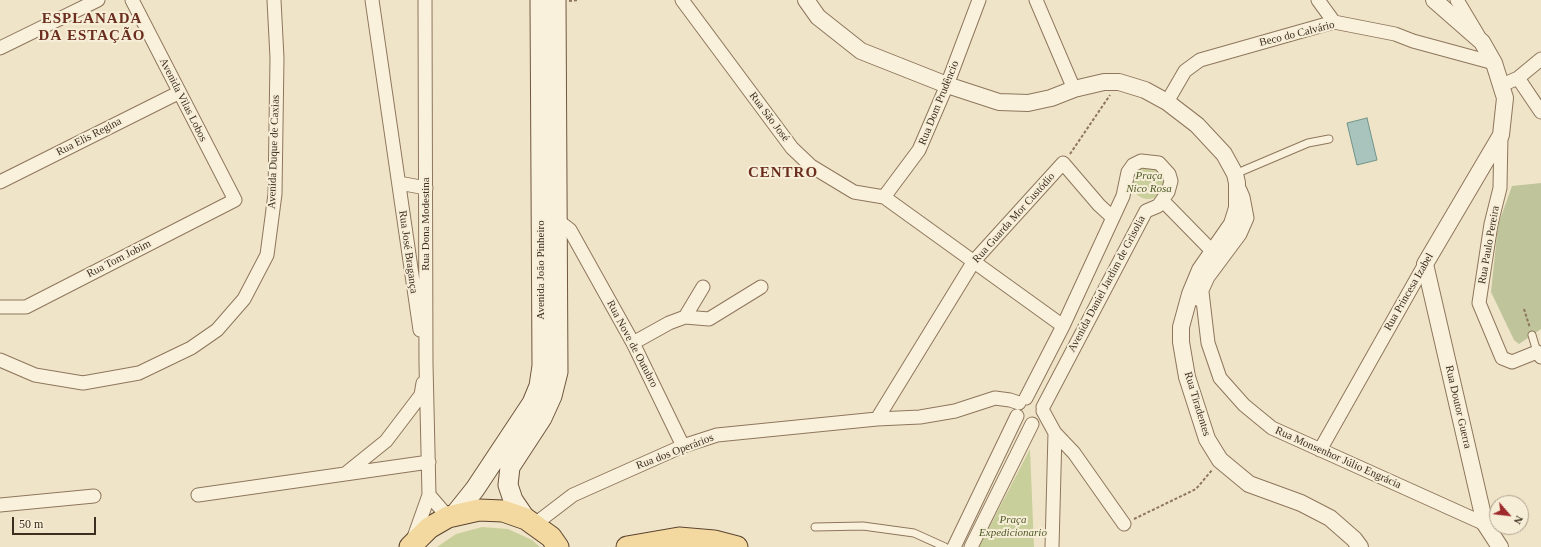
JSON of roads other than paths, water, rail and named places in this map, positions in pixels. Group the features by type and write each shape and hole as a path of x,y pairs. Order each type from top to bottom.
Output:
{"main road":[{"name":"Avenida João Pinheiro","path":"452,515 474,489 528,409 539,386 542,366 540,0"},
{"name":"Avenida João Pinheiro","path":"531,522 513,500 508,485 508,479 510,467 542,418 552,396 558,372 556,264 556,0"},
{"path":"411,545 429,528 452,515 479,510 503,511 531,522 555,542 576,547"},
{"path":"627,547 679,538 714,540 737,547"}],"street":[{"path":"0,48 98,0"},
{"name":"Avenida Vilas Lobos","path":"132,0 178,92 235,200"},
{"name":"Avenida Duque de Caxias","path":"267,0 275,14"},
{"name":"Avenida Duque de Caxias","path":"0,360 36,375 83,383 139,372 190,348 217,330 244,299 267,255 275,194 277,58 274,0"},
{"name":"Rua José Bragança","path":"345,474 386,441 421,395 426,364 416,307 372,0"},
{"name":"Rua Dona Modestina","path":"411,545 429,495 426,364 425,0"},
{"name":"Rua São José","path":"682,0 792,148 811,166 854,192 884,197"},
{"path":"806,0 818,16 861,51 947,85 999,102 1028,103 1051,98 1074,89 1104,82 1119,82 1145,90 1167,102 1197,126 1224,154 1239,185 1247,218 1240,234 1208,277 1202,292 1181,327"},
{"name":"Rua Dom Prudêncio","path":"884,197 919,150 947,85 979,0"},
{"path":"1036,0 1074,89"},
{"path":"1318,0 1334,22"},
{"path":"1434,0 1482,42"},
{"path":"1457,0 1482,42"},
{"name":"Beco do Calvário","path":"1167,102 1185,72 1200,60 1334,22 1395,34 1413,41 1494,64"},
{"name":"Rua Paulo Pereira","path":"1482,42 1494,64 1505,98 1501,135 1500,188 1491,224 1480,303 1502,358 1512,362 1539,354"},
{"path":"1502,85 1518,78 1541,59"},
{"path":"1518,78 1541,112"},
{"name":"Rua Elis Regina","path":"0,182 178,92"},
{"name":"Rua Princesa Izabel","path":"1320,450 1425,264 1501,135"},
{"path":"1112,217 1123,196 1128,172 1133,165 1141,161 1159,163 1169,174 1171,181 1168,192 1163,201 1213,252"},
{"name":"Rua Guarda Mor Custódio","path":"877,419 974,261 1063,163 1099,205 1112,217"},
{"path":"398,183 426,188"},
{"name":"Rua Tiradentes","path":"1239,185 1232,224 1200,270 1192,288 1181,327 1180,342 1196,408 1207,439 1220,460 1248,484 1301,503 1330,518 1354,539 1360,547"},
{"path":"884,197 1063,326"},
{"name":"Rua Tom Jobim","path":"0,307 26,307 235,200"},
{"name":"Avenida Daniel Jardim de Grisolia","path":"971,547 1039,416 1068,356 1146,211 1158,206 1163,201"},
{"name":"Avenida Daniel Jardim de Grisolia","path":"954,547 1017,416 1017,407 1063,326 1112,217"},
{"name":"Rua Nove de Outubro","path":"557,220 570,230 633,342 684,446"},
{"path":"556,264 567,251 577,244"},
{"name":"Rua Doutor Guerra","path":"1425,264 1485,524 1500,547"},
{"path":"685,317 703,286"},
{"path":"633,342 669,323 685,317 709,319 761,287"},
{"name":"Rua Monsenhor Júlio Engrácia","path":"1202,292 1208,343 1220,378 1244,406 1272,428 1485,524"},
{"name":"Avenida Daniel Jardim de Grisolia","path":"1063,326 1068,356"},
{"path":"1022,400 1030,397 1038,400 1039,416 1074,453 1124,524"},
{"name":"Rua dos Operários","path":"531,522 573,495 684,446 717,435 877,419 920,417 955,411 995,398 1022,400"},
{"path":"1017,416 1024,423 1039,416"},
{"path":"1052,547 1055,433"},
{"path":"1054,463 1063,456 1074,453"},
{"path":"198,495 428,462"},
{"path":"429,495 452,515"},
{"path":"0,505 94,496"}],"lane":[{"path":"1239,185 1308,143 1329,139"},
{"path":"1532,335 1539,354"},
{"path":"815,527 863,526 914,533 945,547"}],"water":[{"path":"1367,118 1377,160 1357,165 1347,123"}],"district":[{"name":"ESPLANADA DA ESTAÇÃO","path":"92,28"},
{"name":"CENTRO","path":"783,173"}],"park label":[{"name":"Praça Nico Rosa","path":"1149,182"},
{"name":"Praça Expedicionario","path":"1013,526"}]}
